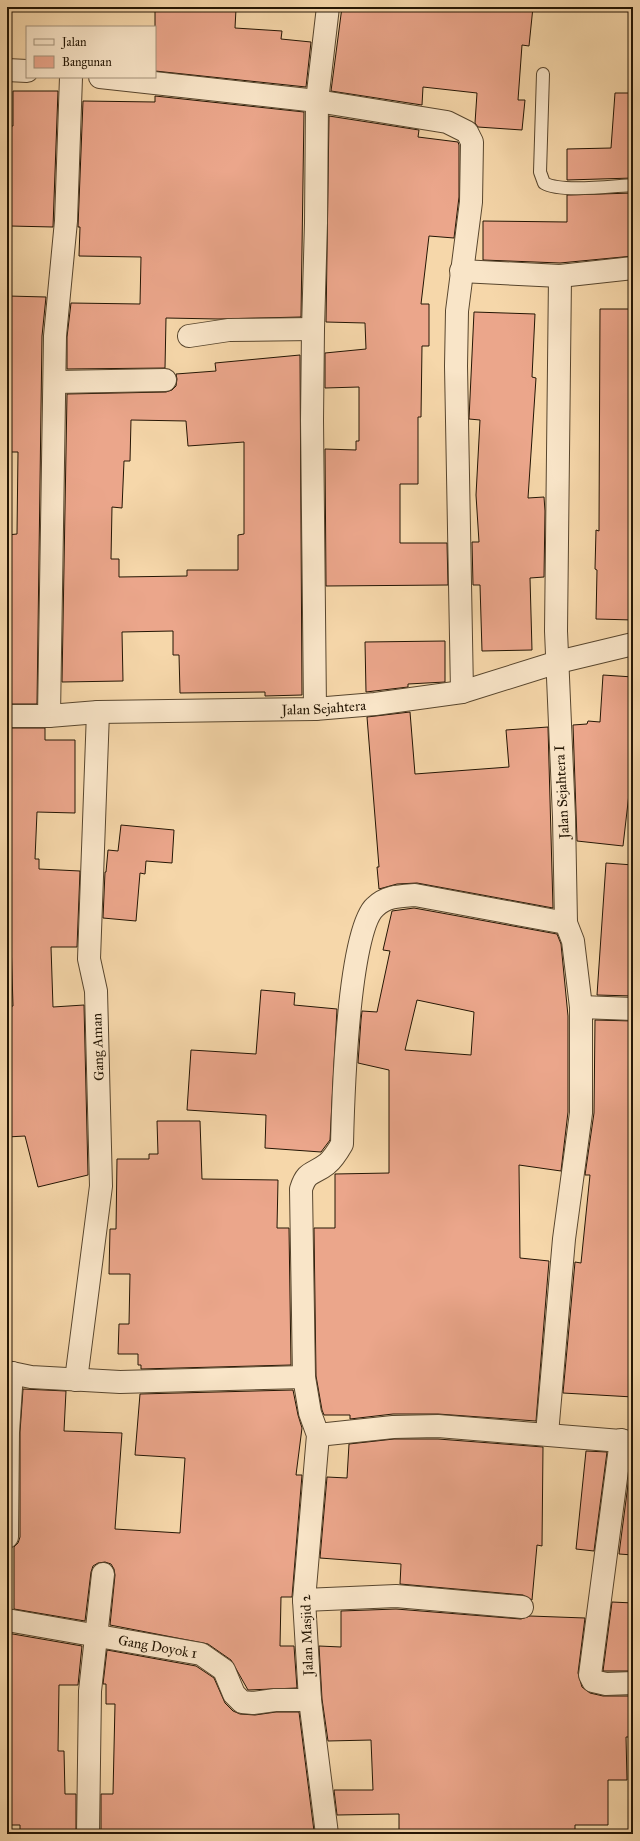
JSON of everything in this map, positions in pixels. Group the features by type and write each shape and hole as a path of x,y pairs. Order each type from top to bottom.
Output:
{"street":[{"path":"316,709 312,420 313,329 317,101 328,7"},
{"path":"7,70 26,71"},
{"path":"49,716 56,382 55,336 66,221 71,78"},
{"path":"109,78 317,101 447,122 467,132 472,142 471,202 457,311 456,366 462,692"},
{"path":"461,271 560,276 633,268"},
{"name":"Jalan Sejahtera I","path":"547,1434 564,1240 580,1112 581,1007 573,941 566,923 556,631 560,276"},
{"path":"189,336 229,330 313,329"},
{"path":"56,382 165,380"},
{"name":"Jalan Sejahtera","path":"7,716 49,716 98,712 316,709 375,704 462,692 558,662 633,644"},
{"name":"Gang Aman","path":"76,1380 101,1186 96,991 89,959 98,712"},
{"path":"566,923 415,895 394,896 374,907 364,926 352,982 342,1144 334,1157 326,1165 308,1175 301,1189 304,1377 310,1413 318,1435 393,1427 438,1426 627,1441 590,1675 593,1681 606,1684 633,1683"},
{"path":"581,1007 633,1009"},
{"path":"7,1537 9,1373 76,1380 120,1382 304,1377"},
{"name":"Jalan Masjid 2","path":"318,1435 304,1600 310,1700 328,1834"},
{"path":"88,1834 90,1692 103,1574"},
{"path":"304,1600 396,1596 522,1607"},
{"name":"Gang Doyok 1","path":"7,1620 201,1654 224,1670 234,1694 242,1702 253,1703 276,1700 310,1700"}],"lane":[{"path":"543,74 540,172 544,183 549,186 567,188 633,186"}],"building":[{"path":"155,7 236,9 235,28 282,31 281,39 311,42 306,87 156,71"},
{"path":"342,7 457,7 485,10 486,7 533,7 529,46 522,45 518,100 525,100 522,130 478,127 475,123 477,93 423,87 422,105 331,91"},
{"path":"13,91 58,91 53,227 10,226 11,159 7,159 7,126 13,126"},
{"path":"615,93 633,93 633,178 567,180 567,149 611,148"},
{"path":"155,96 304,112 301,317 218,319 166,318 165,368 67,369 67,337 71,303 140,304 141,257 79,256 80,227 78,227 83,101 155,102"},
{"path":"329,116 419,130 418,137 458,142 459,145 459,197 454,238 429,236 421,304 429,304 429,346 422,346 421,417 418,417 418,484 400,484 400,543 447,543 448,585 326,586 325,449 356,450 356,441 359,441 359,387 325,388 325,353 366,349 365,323 326,322"},
{"path":"633,193 633,256 560,263 483,260 483,221 567,222 567,195"},
{"path":"8,296 46,297 42,336 37,704 7,704 7,535 17,534 18,452 7,452"},
{"path":"600,309 633,309 633,620 596,619 596,530 599,531"},
{"path":"474,312 535,314 532,377 536,378 528,498 544,497 545,511 544,577 530,578 532,650 482,651 480,585 473,585 472,542 479,542 476,495 480,420 469,419"},
{"path":"300,355 302,695 265,696 265,692 180,693 179,655 173,655 173,631 122,632 123,681 62,682 67,394 166,392 172,390 176,386 176,374 216,371 215,363","holes":["131,420 186,421 188,446 244,442 244,534 238,535 238,570 187,570 187,576 119,577 119,559 111,559 112,507 122,508 124,461 130,461"]},
{"path":"445,641 445,682 408,684 408,687 366,692 365,642"},
{"path":"603,675 633,677 633,759 623,846 577,841 573,725 587,724 588,721 600,722"},
{"path":"410,712 415,774 509,767 506,730 548,727 553,908 417,883 397,884 379,889 377,867 379,867 367,717"},
{"path":"7,728 45,728 45,740 75,740 75,813 37,812 35,859 39,859 39,869 80,871 77,947 51,947 53,1007 84,1005 88,1175 38,1187 25,1136 7,1137 7,1007 13,1006 11,940 7,940"},
{"path":"121,825 174,830 172,863 146,861 145,874 140,873 136,921 103,918 105,872 108,850 118,851"},
{"path":"606,863 633,865 633,996 597,995"},
{"path":"414,908 557,934 561,944 568,1016 568,1112 561,1171 519,1165 520,1258 549,1261 536,1421 438,1414 393,1414 350,1419 350,1415 324,1415 322,1410 316,1376 314,1228 335,1228 335,1174 389,1173 389,1070 358,1063 362,1011 377,1012 390,951 383,950 392,911","holes":["417,1000 474,1012 471,1055 405,1050"]},
{"path":"261,990 295,993 294,1005 337,1009 330,1140 321,1152 265,1148 266,1115 187,1110 191,1050 256,1054"},
{"path":"595,1020 633,1021 633,1397 563,1393 575,1262 581,1263 590,1175 585,1175 594,1113"},
{"path":"157,1121 200,1121 202,1179 278,1180 277,1228 289,1228 291,1365 141,1369 141,1365 138,1365 138,1354 118,1354 119,1324 129,1324 130,1274 109,1274 110,1229 116,1229 117,1159 149,1159 149,1154 158,1154"},
{"path":"23,1389 66,1391 64,1431 122,1433 115,1529 180,1533 185,1458 135,1455 140,1394 293,1390 302,1428 296,1475 302,1475 292,1597 281,1597 280,1646 294,1646 297,1688 248,1690 231,1660 208,1644 110,1625 115,1575 111,1564 105,1562 98,1563 93,1566 85,1621 14,1609 14,1547 18,1543 20,1537 20,1432"},
{"path":"394,1439 438,1439 543,1447 542,1546 537,1545 532,1600 523,1595 400,1584 401,1564 320,1558 327,1477 347,1478 349,1444"},
{"path":"586,1451 607,1452 594,1551 576,1549"},
{"path":"633,1454 633,1555 619,1554"},
{"path":"612,1602 633,1603 633,1632 631,1632 629,1671 603,1671"},
{"path":"396,1609 521,1619 530,1616 585,1618 578,1673 582,1687 590,1693 603,1696 633,1696 633,1737 626,1737 627,1780 608,1780 608,1825 575,1825 575,1834 399,1834 399,1814 337,1815 334,1790 373,1790 371,1740 328,1741 322,1699 319,1646 341,1647 341,1611"},
{"path":"7,1633 82,1646 78,1685 59,1685 58,1751 64,1751 65,1794 76,1794 76,1830 73,1830 73,1834 20,1834 20,1825 7,1825 10,1735 7,1735"},
{"path":"107,1650 196,1666 214,1678 225,1703 233,1711 240,1714 255,1715 276,1712 299,1712 314,1831 221,1830 221,1834 180,1834 180,1830 101,1830 101,1794 113,1794 115,1704 106,1704 106,1684 103,1684"}]}
